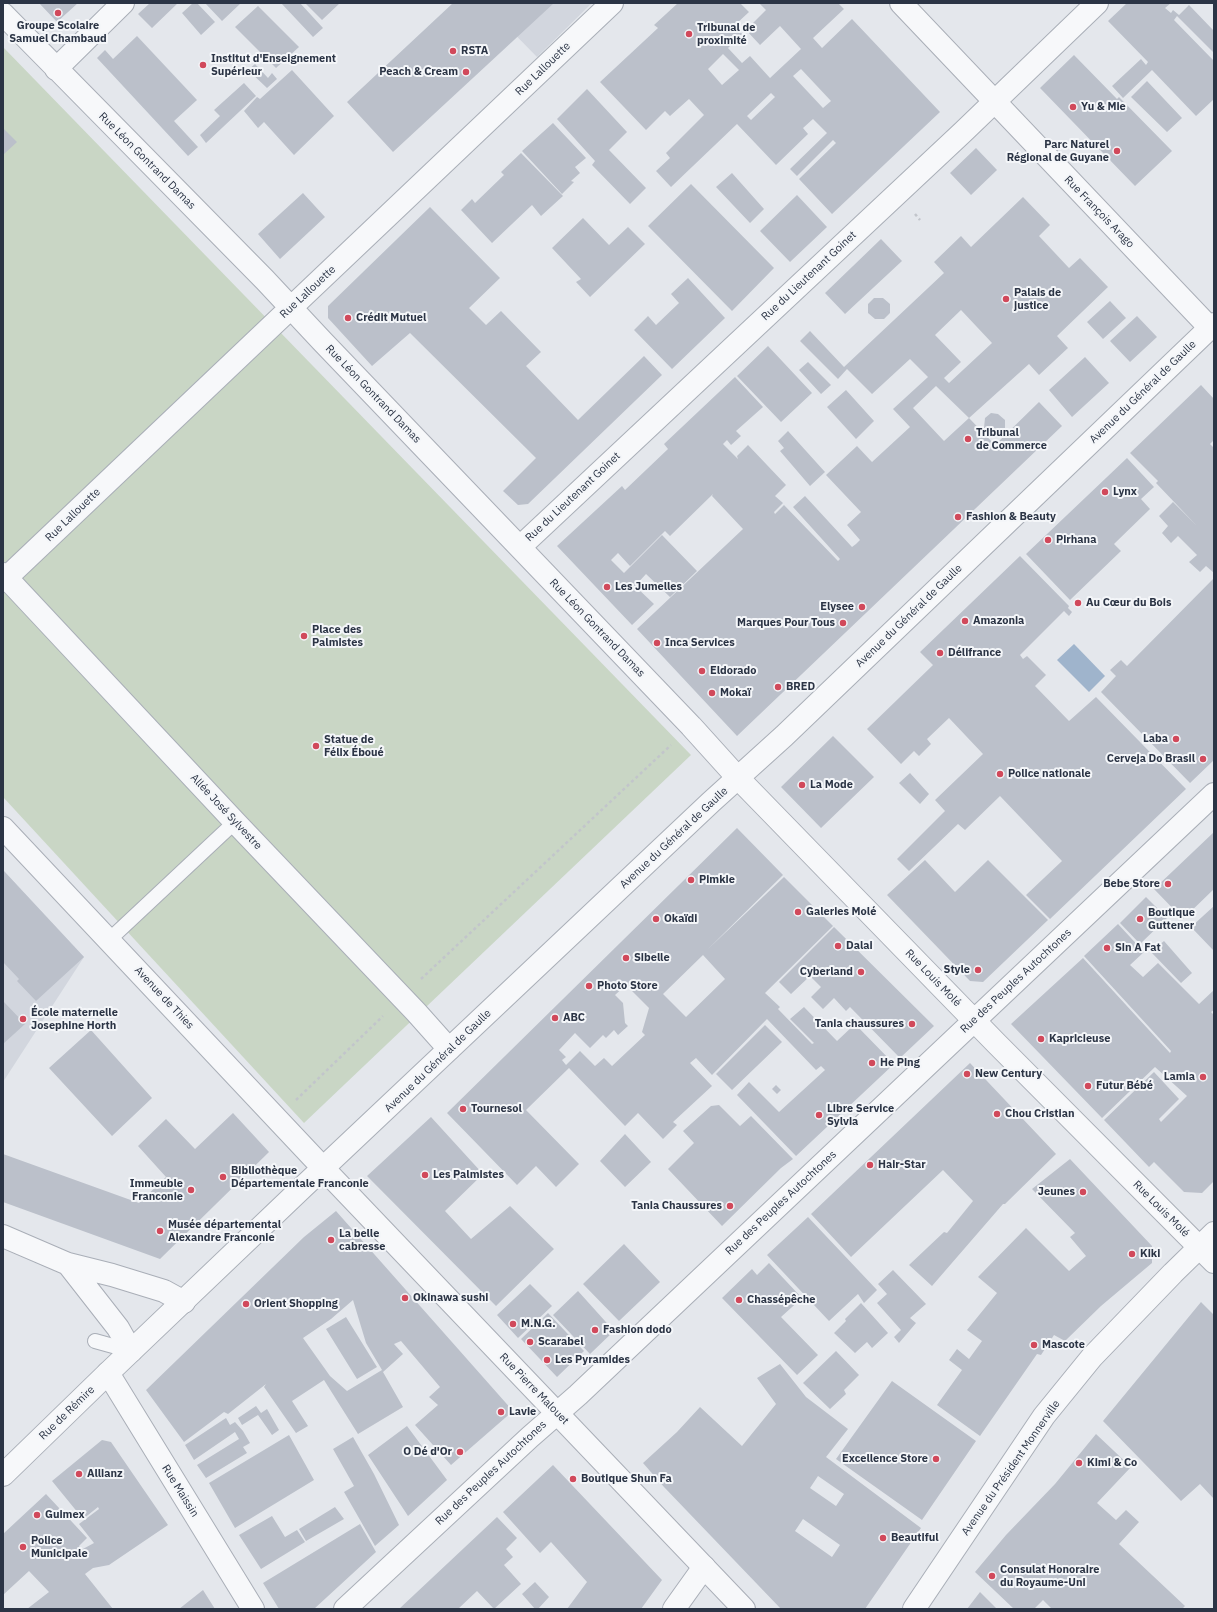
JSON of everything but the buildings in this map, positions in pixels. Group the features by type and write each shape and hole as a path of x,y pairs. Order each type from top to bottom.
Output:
{"street":[{"path":"56,69 123,3"},
{"name":"Rue Lallouette","path":"4,578 271,326 291,309 612,3"},
{"name":"Rue François Arago","path":"901,3 994,102 1213,328"},
{"name":"Rue du Lieutenant Goinet","path":"520,547 994,102 1097,3"},
{"name":"Rue Léon Gontrand Damas","path":"3,14 265,280 738,778"},
{"name":"Avenue du Général de Gaulle","path":"131,1351 1213,328"},
{"name":"Allée José Sylvestre","path":"4,578 412,1007 449,1049"},
{"name":"Rue Louis Molé","path":"738,778 974,1021 1209,1247"},
{"name":"Rue des Peuples Autochtones","path":"345,1609 557,1413 584,1390 1214,794"},
{"name":"Avenue de Thies","path":"3,828 324,1169"},
{"name":"Rue Pierre Malouet","path":"324,1169 744,1609"},
{"path":"3,1236 68,1264 112,1275 164,1291 184,1302"},
{"name":"Avenue du Président Monnerville","path":"914,1609 1044,1416 1092,1357 1209,1247"},
{"path":"68,1264 118,1328 131,1351"},
{"name":"Rue de Rémire","path":"3,1475 131,1351"},
{"name":"Rue Maissin","path":"108,1373 253,1609"},
{"path":"674,1609 704,1567"}],"lane":[{"path":"109,940 235,822"},
{"path":"95,1342 131,1351"}],"path":[{"path":"417,983 675,742"},
{"path":"293,1103 388,1011"}],"shaded area":[{"path":"484,3 592,3 537,57"},
{"name":"École maternelle Josephine Horth","path":"3,870 84,957 3,1082"}],"green space":[{"name":"Place des Palmistes","path":"3,47 691,755 304,1123 3,797"}],"water":[{"path":"1074,644 1105,676 1089,692 1057,660"}],"place":[{"name":"Groupe Scolaire Samuel Chambaud","path":"58,13"},
{"name":"Tribunal de proximité","path":"689,34"},
{"name":"RSTA","path":"453,51"},
{"name":"Institut d'Enseignement Supérieur","path":"203,65"},
{"name":"Peach & Cream","path":"466,72"},
{"name":"Yu & Mie","path":"1073,107"},
{"name":"Parc Naturel Régional de Guyane","path":"1117,151"},
{"name":"Palais de justice","path":"1006,299"},
{"name":"Crédit Mutuel","path":"348,318"},
{"name":"Tribunal de Commerce","path":"968,439"},
{"name":"Lynx","path":"1105,492"},
{"name":"Fashion & Beauty","path":"958,517"},
{"name":"Pirhana","path":"1048,540"},
{"name":"Les Jumelles","path":"607,587"},
{"name":"Au Cœur du Bois","path":"1078,603"},
{"name":"Elysee","path":"862,607"},
{"name":"Amazonia","path":"965,621"},
{"name":"Marques Pour Tous","path":"843,623"},
{"name":"Place des Palmistes","path":"304,636"},
{"name":"Inca Services","path":"657,643"},
{"name":"Délifrance","path":"940,653"},
{"name":"Eldorado","path":"702,671"},
{"name":"BRED","path":"778,687"},
{"name":"Mokaï","path":"712,693"},
{"name":"Laba","path":"1176,739"},
{"name":"Statue de Félix Éboué","path":"316,746"},
{"name":"Cerveja Do Brasil","path":"1203,759"},
{"name":"Police nationale","path":"1000,774"},
{"name":"La Mode","path":"802,785"},
{"name":"Pimkie","path":"691,880"},
{"name":"Bebe Store","path":"1168,884"},
{"name":"Galeries Molé","path":"798,912"},
{"name":"Okaïdi","path":"656,919"},
{"name":"Boutique Guttener","path":"1140,919"},
{"name":"Dalai","path":"838,946"},
{"name":"Sin A Fat","path":"1107,948"},
{"name":"Sibelle","path":"626,958"},
{"name":"Style","path":"978,970"},
{"name":"Cyberland","path":"861,972"},
{"name":"Photo Store","path":"589,986"},
{"name":"ABC","path":"555,1018"},
{"name":"École maternelle Josephine Horth","path":"23,1019"},
{"name":"Tania chaussures","path":"912,1024"},
{"name":"Kapricieuse","path":"1041,1039"},
{"name":"He Ping","path":"872,1063"},
{"name":"New Century","path":"967,1074"},
{"name":"Lamia","path":"1203,1077"},
{"name":"Futur Bébé","path":"1088,1086"},
{"name":"Tournesol","path":"463,1109"},
{"name":"Chou Cristian","path":"997,1114"},
{"name":"Libre Service Sylvia","path":"819,1115"},
{"name":"Hair-Star","path":"870,1165"},
{"name":"Les Palmistes","path":"425,1175"},
{"name":"Bibliothèque Départementale Franconie","path":"223,1177"},
{"name":"Immeuble Franconie","path":"191,1190"},
{"name":"Jeunes","path":"1083,1192"},
{"name":"Tania Chaussures","path":"730,1206"},
{"name":"Musée départemental Alexandre Franconie","path":"160,1231"},
{"name":"La belle cabresse","path":"331,1240"},
{"name":"Kiki","path":"1132,1254"},
{"name":"Okinawa sushi","path":"405,1298"},
{"name":"Chassépêche","path":"739,1300"},
{"name":"Orient Shopping","path":"246,1304"},
{"name":"M.N.G.","path":"513,1324"},
{"name":"Fashion dodo","path":"595,1330"},
{"name":"Scarabel","path":"530,1342"},
{"name":"Mascote","path":"1034,1345"},
{"name":"Les Pyramides","path":"547,1360"},
{"name":"Lavie","path":"501,1412"},
{"name":"O Dé d'Or","path":"460,1452"},
{"name":"Excellence Store","path":"936,1459"},
{"name":"Kimi & Co","path":"1079,1463"},
{"name":"Allianz","path":"79,1474"},
{"name":"Boutique Shun Fa","path":"573,1479"},
{"name":"Guimex","path":"37,1515"},
{"name":"Beautiful","path":"883,1538"},
{"name":"Police Municipale","path":"23,1547"},
{"name":"Consulat Honoraire du Royaume-Uni","path":"992,1576"}]}
